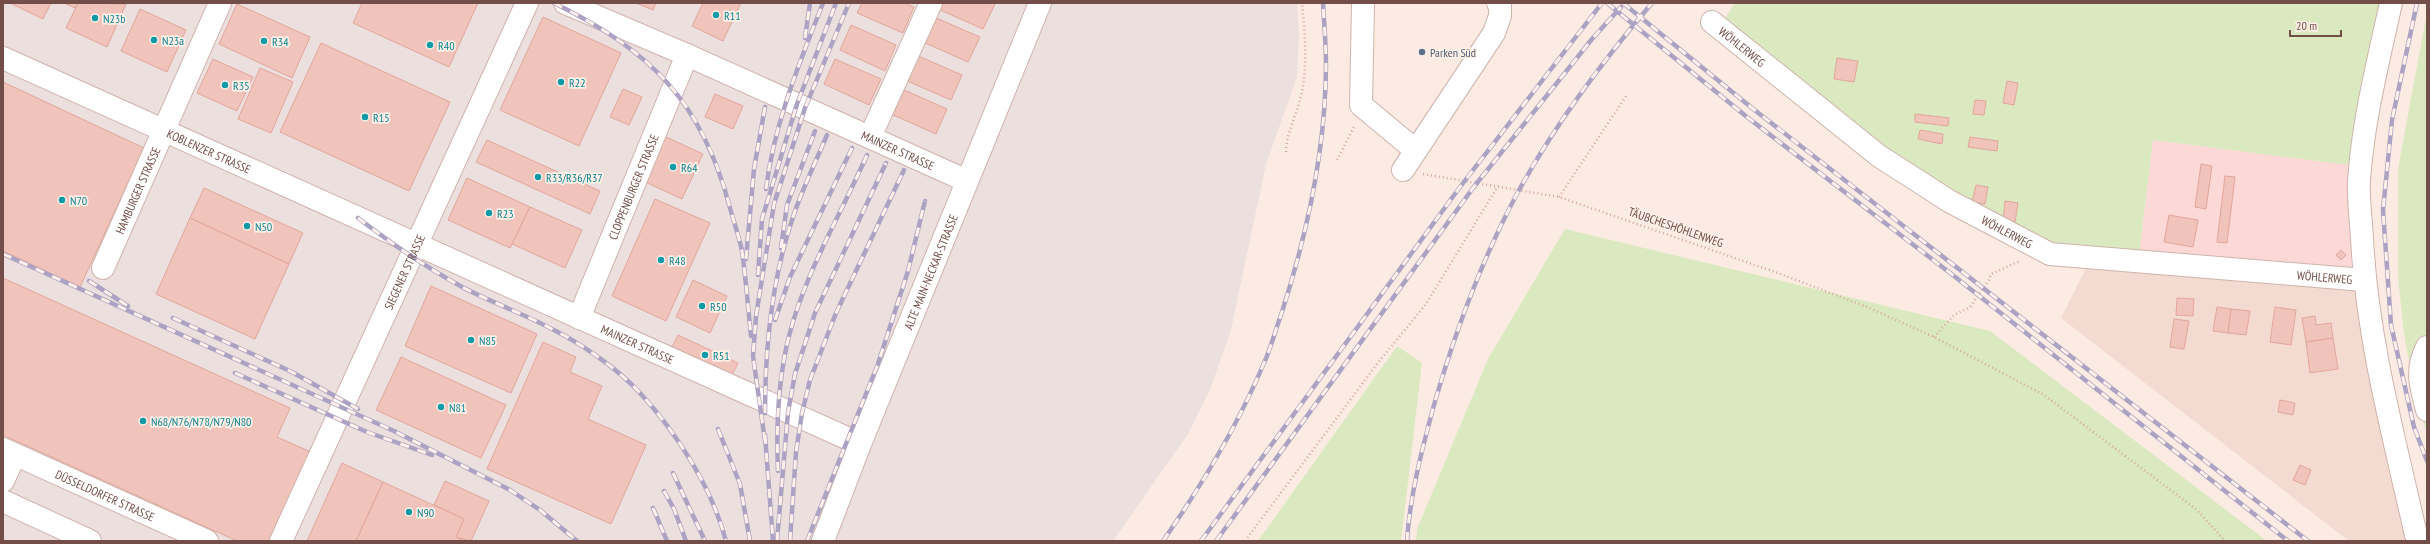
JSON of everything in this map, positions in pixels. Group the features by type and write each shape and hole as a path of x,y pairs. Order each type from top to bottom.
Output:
{"street":[{"name":"HAMBURGER STRASSE","path":"103,268 220,3"},
{"name":"SIEGENER STRASSE","path":"281,541 415,244 527,3"},
{"name":"MAINZER STRASSE","path":"565,3 687,55 967,181"},
{"path":"870,137 931,3"},
{"name":"ALTE MAIN-NECKAR-STRASSE","path":"823,541 860,444 1040,3"},
{"path":"1363,3 1361,105 1415,150"},
{"name":"WÖHLERWEG","path":"2391,3 2366,124 2359,181 2364,280 2377,362 2416,535"},
{"path":"1403,170 1494,34 1500,16 1499,4"},
{"name":"WÖHLERWEG","path":"1712,22 1880,156 1949,201 2050,254 2364,280"},
{"name":"CLOPPENBURGER STRASSE","path":"579,318 687,55"},
{"name":"KOBLENZER STRASSE","path":"3,58 415,244"},
{"name":"MAINZER STRASSE","path":"415,244 860,444"},
{"path":"2427,347 2420,361 2420,381 2427,410"},
{"path":"3,481 9,452"},
{"name":"DÜSSELDORFER STRASSE","path":"9,452 207,541"},
{"path":"3,501 90,541"}],"path":[{"path":"1286,152 1286,140 1297,111 1304,82 1305,36 1302,3"},
{"path":"1560,197 1626,96"},
{"path":"1338,160 1364,109"},
{"name":"TÄUBCHESHÖHLENWEG","path":"1403,170 1560,197 1778,273 1867,306 1934,337 2044,395 2197,510 2225,541"},
{"path":"1245,541 1377,364 1426,304 1498,186"},
{"path":"1934,337 1954,315 1970,308 1990,280 1991,274 2017,261 2050,254"}],"shaded area":[{"path":"3,3 1297,3 1299,36 1297,77 1266,164 1231,330 1211,387 1188,434 1113,541 3,541"},
{"path":"2153,140 2350,165 2364,280 2138,263"},
{"path":"2091,258 2364,280 2408,541 2349,541 2061,318"}],"green space":[{"path":"1735,3 2384,3 2350,165 2153,140 2138,263 2091,258 2018,233 1902,165 1723,21"},
{"path":"2427,12 2427,433 2416,400 2404,334 2398,277 2398,169"},
{"path":"1565,229 1990,331 2267,541 1416,541 1417,529 1488,359"},
{"path":"1397,346 1422,363 1401,541 1258,541"}],"building":[{"path":"10,3 51,3 43,19"},
{"path":"64,3 78,3 75,8"},
{"name":"N23b","path":"78,3 126,4 107,47 66,28"},
{"name":"R40","path":"362,3 478,3 449,67 353,23"},
{"path":"636,3 656,3 653,10"},
{"name":"R11","path":"703,3 741,3 723,41 692,26"},
{"path":"862,3 904,3 914,7 903,33 857,13"},
{"path":"941,3 995,4 983,29 938,9"},
{"name":"R34","path":"237,4 310,37 292,78 219,44"},
{"name":"N23a","path":"140,9 186,30 167,72 121,51"},
{"name":"R22","path":"543,17 621,53 579,146 500,110"},
{"path":"934,17 980,37 968,62 923,42"},
{"path":"851,25 896,45 885,71 840,50"},
{"name":"R15","path":"321,43 450,102 409,191 280,132"},
{"path":"916,55 962,75 951,100 905,80"},
{"path":"1837,58 1858,61 1854,82 1834,79"},
{"name":"R35","path":"213,59 253,77 237,111 197,93"},
{"path":"835,59 881,79 869,105 824,84"},
{"path":"260,68 293,82 271,133 238,119"},
{"path":"2007,81 2018,83 2014,105 2003,103"},
{"name":"N70","path":"3,82 144,148 80,287 3,251"},
{"path":"623,89 642,97 629,125 610,117"},
{"path":"902,89 947,109 936,134 891,114"},
{"path":"715,94 743,106 733,129 705,117"},
{"path":"1975,100 1986,101 1984,115 1973,114"},
{"path":"1915,114 1949,118 1948,126 1915,122"},
{"path":"1920,130 1943,134 1942,144 1918,139"},
{"name":"R64","path":"664,136 703,154 682,199 643,181"},
{"path":"1970,137 1998,141 1997,151 1968,147"},
{"name":"R33/R36/R37","path":"487,140 600,191 590,214 476,162"},
{"path":"2201,164 2212,166 2206,209 2195,207"},
{"path":"2225,176 2235,177 2227,243 2217,242"},
{"name":"R23","path":"467,178 530,207 510,248 448,220"},
{"path":"1976,185 1988,187 1985,204 1972,202"},
{"name":"N50","path":"204,188 303,233 289,264 190,218"},
{"name":"R48","path":"655,199 710,223 666,321 612,296"},
{"path":"2005,201 2018,203 2015,222 2003,221"},
{"name":"R23","path":"530,207 582,230 565,268 512,244"},
{"path":"2169,215 2198,220 2193,247 2164,242"},
{"path":"190,218 289,264 255,339 156,294"},
{"path":"2341,250 2346,255 2341,260 2336,255"},
{"name":"N68/N76/N78/N79/N80","path":"3,278 290,408 277,437 311,452 270,541 237,541 3,435"},
{"name":"R50","path":"693,280 727,296 710,333 676,317"},
{"name":"N85","path":"431,286 537,334 511,393 405,346"},
{"path":"2177,298 2194,299 2193,316 2176,315"},
{"path":"2217,307 2231,309 2228,333 2213,331"},
{"path":"2275,307 2296,310 2291,345 2270,342"},
{"path":"2231,309 2250,311 2246,335 2228,333"},
{"path":"2315,316 2316,325 2331,323 2333,338 2306,342 2302,318"},
{"path":"2174,319 2189,321 2184,349 2170,347"},
{"name":"R51","path":"678,335 738,363 732,375 672,347"},
{"path":"2333,338 2338,369 2310,373 2306,342"},
{"path":"543,342 576,357 570,372 602,386 588,419 646,445 611,524 487,469"},
{"name":"N81","path":"401,357 506,405 481,458 376,410"},
{"path":"2280,400 2295,403 2293,415 2278,412"},
{"path":"342,463 383,482 356,541 307,541"},
{"path":"2300,465 2311,470 2305,485 2293,480"},
{"path":"445,481 489,501 471,541 456,537 464,519 434,505"},
{"name":"N90","path":"383,482 464,519 456,537 465,541 356,541"}],"railway":[{"path":"554,3 588,21 618,40 645,61 668,83 688,109 704,138 718,170 738,235 742,251 751,336"},
{"path":"805,38 810,3"},
{"path":"766,189 775,141 788,94 823,3"},
{"path":"758,275 762,219 797,104 836,3"},
{"path":"765,441 753,356 756,316 774,204 805,108 849,3"},
{"path":"1163,541 1205,477 1254,387 1269,351 1290,285 1307,223 1319,159 1323,127 1326,63 1323,3"},
{"path":"1201,541 1460,187 1602,3"},
{"path":"1607,3 1747,117 1954,276 2288,541"},
{"path":"1623,3 1752,108 2308,541"},
{"path":"1407,541 1414,489 1434,405 1460,323 1493,243 1518,192 1563,118 1597,71 1652,3"},
{"path":"2417,3 2392,120 2383,210 2391,325 2414,427 2427,461"},
{"path":"1216,541 1473,188 1592,39 1621,7"},
{"path":"746,259 754,169 765,107"},
{"path":"781,248 787,205 815,131"},
{"path":"765,413 768,338 780,262 786,238 805,184 827,135"},
{"path":"775,320 790,277 852,148"},
{"path":"778,471 777,437 780,386 789,336 804,289 867,155"},
{"path":"777,541 788,412 795,374 815,313 886,163"},
{"path":"790,541 796,452 802,413 810,380 836,313 904,170"},
{"path":"807,541 878,364 908,271 925,201"},
{"path":"358,218 423,264 464,288 531,318 563,335 599,358 621,375 654,409 680,443 692,462 712,501 726,541"},
{"path":"3,254 394,431 510,490 540,510 577,541"},
{"path":"89,281 128,306"},
{"path":"173,318 290,371 358,409"},
{"path":"235,373 367,432 432,455"},
{"path":"718,429 740,484 750,541"},
{"path":"765,435 773,541"},
{"path":"673,473 705,541"},
{"path":"664,491 674,509 686,541"},
{"path":"653,508 667,541"}],"place":[{"name":"R11","path":"716,15"},
{"name":"N23b","path":"95,18"},
{"name":"N23a","path":"154,40"},
{"name":"R34","path":"264,41"},
{"name":"R40","path":"430,45"},
{"name":"Parken Süd","path":"1422,52"},
{"name":"R22","path":"561,82"},
{"name":"R35","path":"225,85"},
{"name":"R15","path":"365,117"},
{"name":"R64","path":"673,167"},
{"name":"R33/R36/R37","path":"538,177"},
{"name":"N70","path":"62,200"},
{"name":"R23","path":"489,213"},
{"name":"N50","path":"247,226"},
{"name":"R48","path":"661,260"},
{"name":"R50","path":"702,306"},
{"name":"N85","path":"471,340"},
{"name":"R51","path":"705,355"},
{"name":"N81","path":"441,407"},
{"name":"N68/N76/N78/N79/N80","path":"143,421"},
{"name":"N90","path":"409,512"}]}
